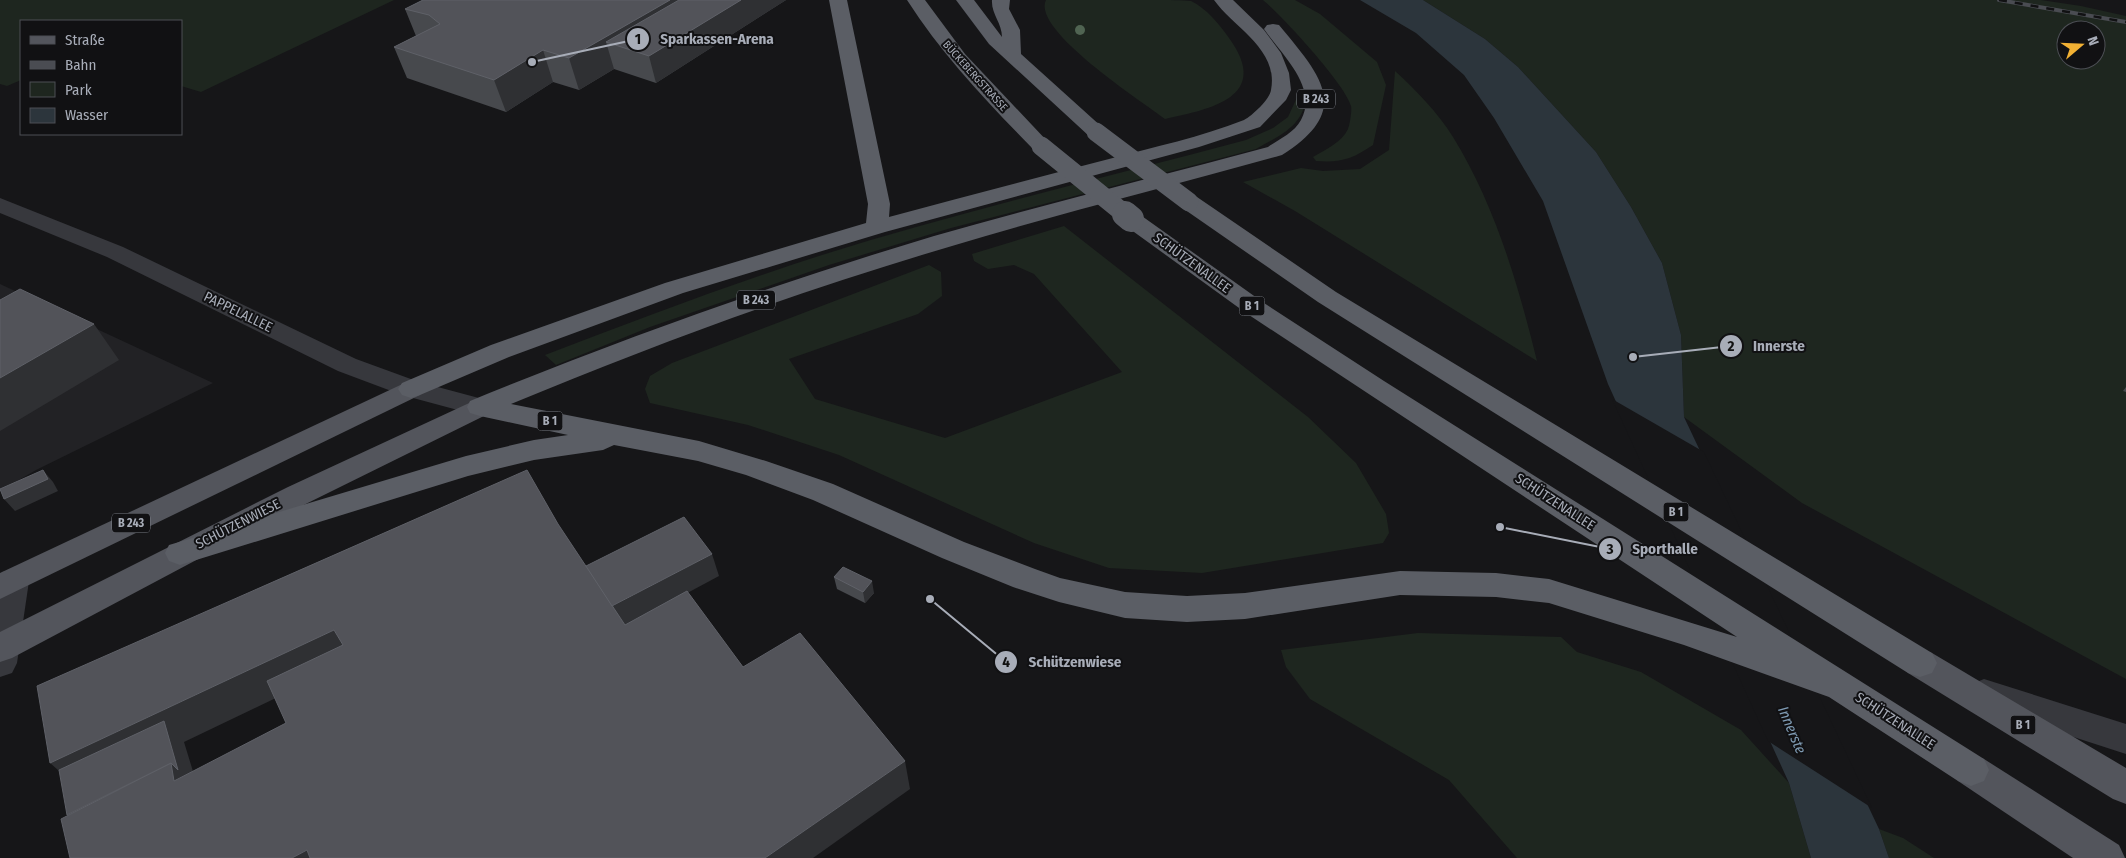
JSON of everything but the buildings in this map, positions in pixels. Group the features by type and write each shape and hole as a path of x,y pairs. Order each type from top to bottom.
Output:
{"highway":[{"path":"838,0 879,204 877,227 1192,143 1253,123 1276,100 1281,90 1280,73 1272,53 1258,34 1222,0"},
{"name":"BÜCKEBERGSTRASSE","path":"916,0 939,35 964,65 1040,146"},
{"name":"B 1","path":"965,0 995,40 1012,57 1096,132 1189,202 1327,297 1920,664"},
{"path":"1001,0 1000,9 1011,30 1012,57"},
{"name":"B 243","path":"480,407 668,332 787,289 960,236 1275,151 1288,145 1312,123 1317,105 1315,93 1311,83 1285,44 1265,20 1243,0"},
{"name":"SCHÜTZENALLEE","path":"1040,146 1131,219 1263,313 1972,770"},
{"name":"B 243","path":"411,389 500,350 674,288 877,227"},
{"name":"B 1","path":"480,407 620,437"},
{"path":"180,553 466,466 534,450 620,437 699,451 756,468 823,492 953,550 1024,578 1059,590 1125,605 1186,609 1244,606 1400,583 1496,585 1550,591 1688,633 1839,686"}],"main road":[{"name":"B 243","path":"6,584 411,389"},
{"name":"SCHÜTZENWIESE","path":"1,652 180,553 350,467 480,407"},
{"name":"B 1","path":"1920,664 1960,686 2126,787"},
{"name":"SCHÜTZENALLEE","path":"1972,770 2106,858"}],"street":[{"name":"PAPPELALLEE","path":"0,205 115,252 347,365 411,389 480,407"},
{"path":"1,652 6,584"},
{"path":"1960,686 2126,739"}],"shaded area":[{"path":"0,284 213,383 36,470 0,491"}],"green space":[{"path":"0,0 394,0 201,92 182,86 182,20 20,20 20,80 7,86 0,84"},
{"path":"1046,0 1191,1 1207,12 1229,38 1240,58 1244,74 1240,87 1230,97 1217,105 1165,119 1114,82 1071,46 1055,29 1046,13"},
{"path":"1263,0 1295,0 1320,14 1377,62 1386,85 1373,145 1359,154 1339,161 1316,161 1313,157 1333,145 1345,134 1348,129 1351,106 1326,67 1284,20"},
{"path":"1423,0 2041,0 2081,6 2126,16 2126,679 1802,503 1684,417 1681,335 1662,263 1631,207 1596,152 1518,67 1485,39"},
{"path":"1395,71 1441,119 1468,163 1504,246 1522,303 1537,361 1295,211 1243,182 1301,168 1323,171 1360,169 1389,150"},
{"path":"1300,91 1307,94 1305,105 1296,122 1283,134 1256,149 951,228 829,265 650,327 556,365 545,355 752,278 822,255 980,209 1246,140 1273,128 1288,117"},
{"path":"1064,226 1308,417 1356,463 1386,514 1389,533 1383,543 1202,573 1109,568 1034,543 839,455 748,425 650,403 645,389 650,376 672,363 929,265 941,272 942,296 918,314 789,359 815,399 945,438 1122,372 1034,274 1014,265 988,269 974,261 972,254"},
{"path":"1418,633 1561,637 1577,652 1641,672 1741,730 1789,783 1811,858 1517,858 1449,780 1310,699 1286,667 1281,650"},
{"path":"1879,829 1903,838 1934,858 1889,858"}],"water":[{"path":"1360,0 1423,0 1485,39 1518,67 1596,152 1631,207 1662,263 1681,335 1684,417 1879,829 1889,858 1811,858 1789,783 1608,384 1543,201 1494,118 1464,75 1416,33"}],"pier":[{"path":"1612,399 1704,452 1872,808 1768,741"}],"railway":[{"path":"1999,0 2126,22"}],"place":[{"name":"Sparkassen-Arena","path":"532,62"},
{"name":"Innerste","path":"1633,357"},
{"name":"Sporthalle","path":"1500,527"},
{"name":"Schützenwiese","path":"930,599"}]}
